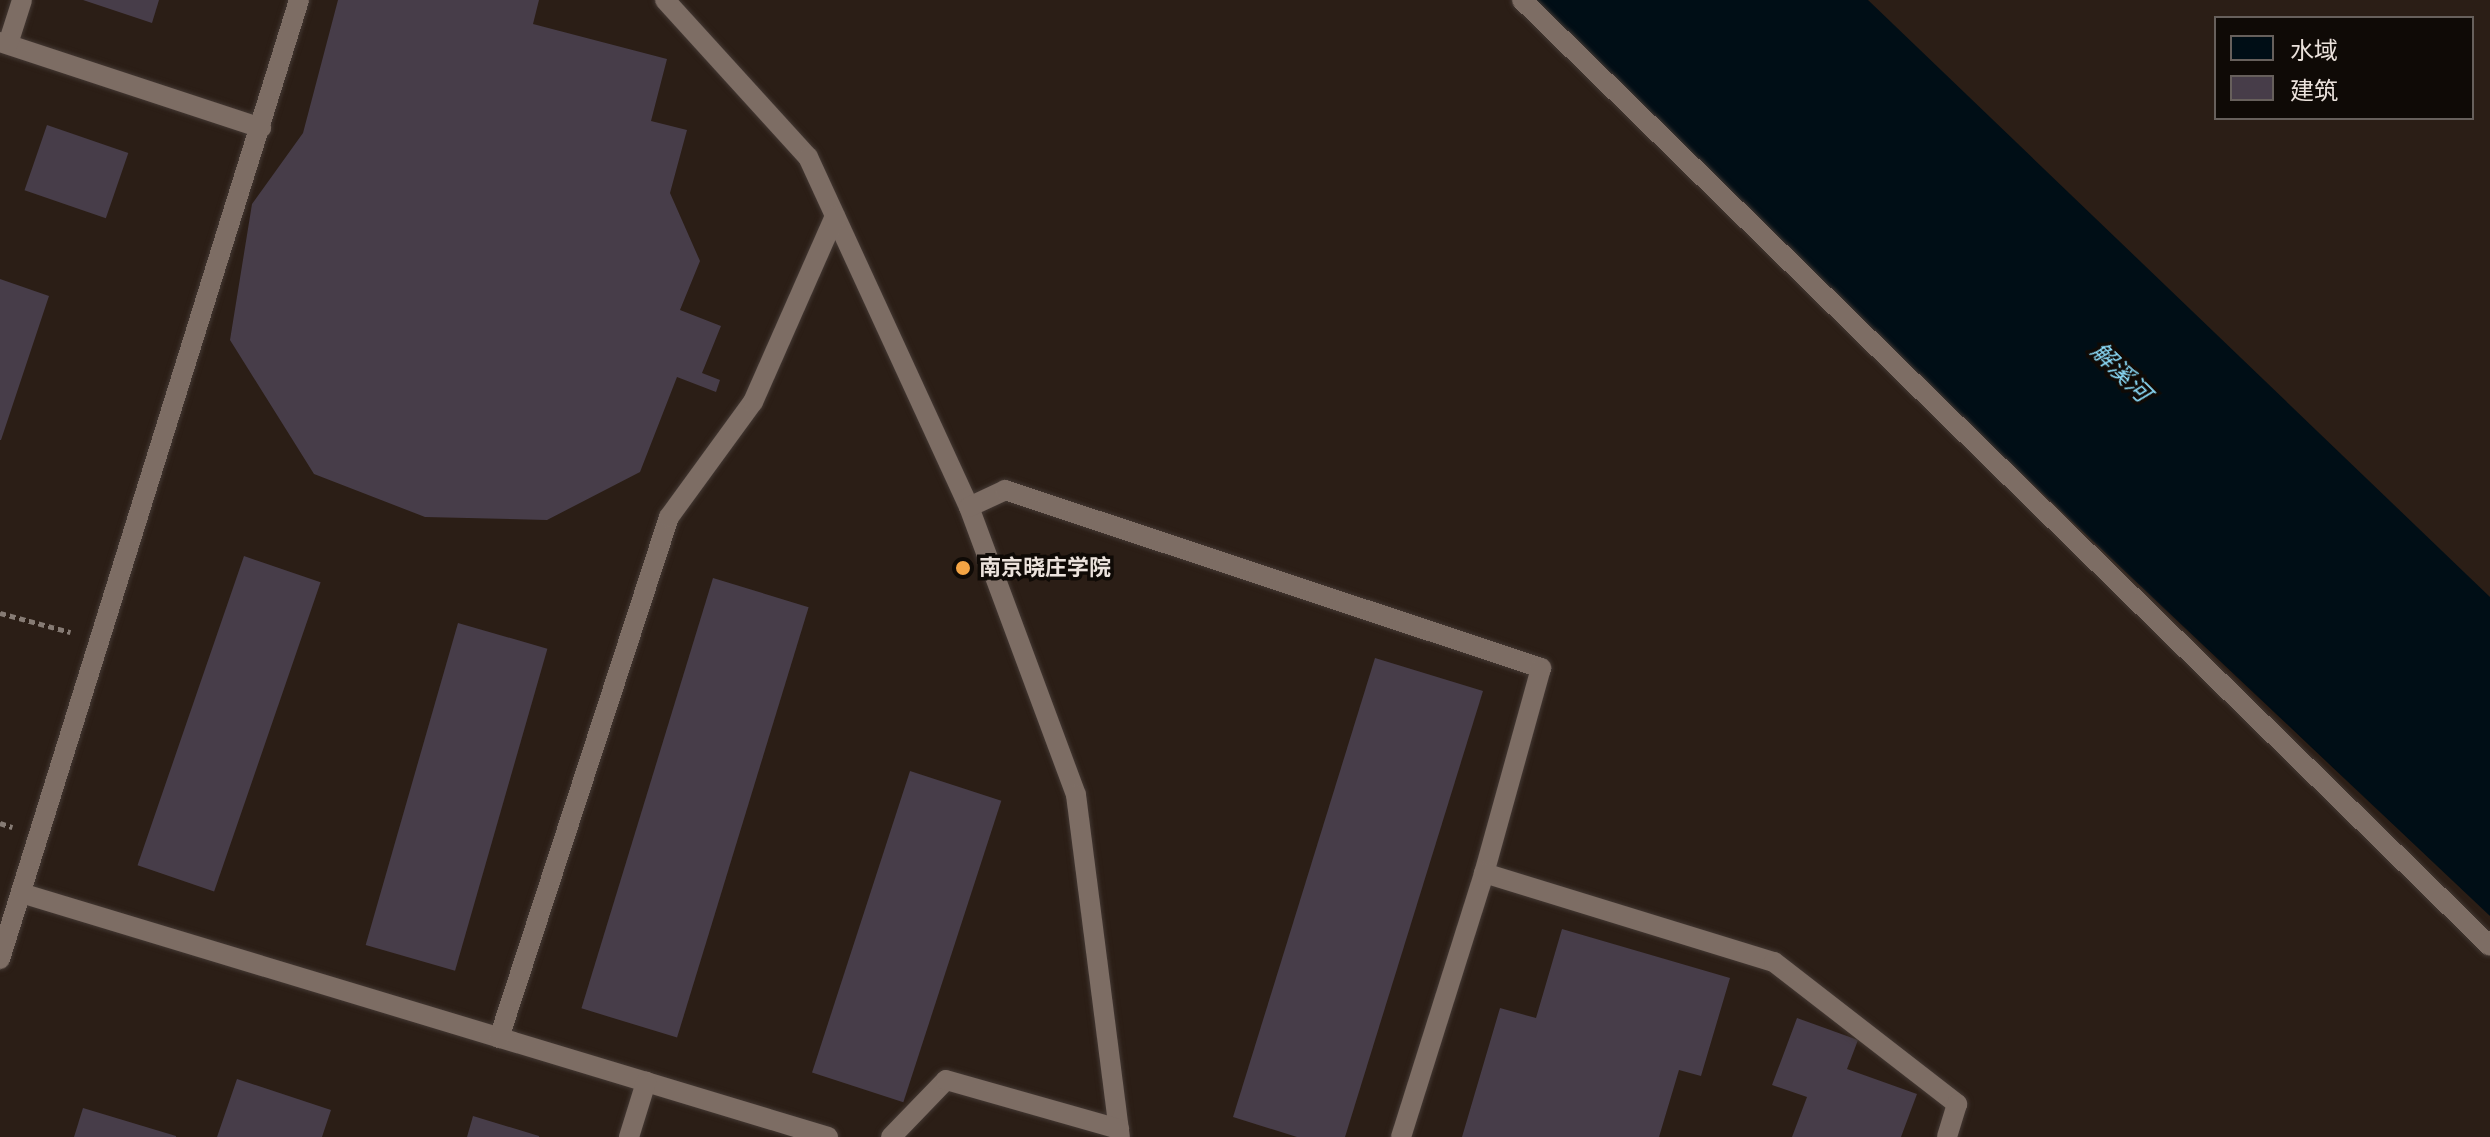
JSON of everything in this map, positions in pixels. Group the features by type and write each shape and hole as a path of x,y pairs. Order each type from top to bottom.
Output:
{"lane":[{"path":"22,0 4,43 261,128"},
{"path":"0,959 102,640 299,0"},
{"path":"665,0 808,157 969,507 1076,795 1120,1133 946,1080 891,1137"},
{"path":"1522,0 2490,946"},
{"path":"499,1038 669,517 753,402 835,216"},
{"path":"969,507 1005,490 1541,668 1484,873 1401,1137"},
{"path":"1484,873 1774,962 1957,1104 1947,1137"},
{"path":"21,893 828,1137"},
{"path":"629,1137 646,1082"}],"path":[{"path":"0,613 102,640"}],"water":[{"name":"解溪河","path":"1520,0 1868,0 2490,597 2490,916"}],"building":[{"path":"83,0 159,0 152,23"},
{"path":"338,0 539,0 533,24 667,59 651,121 687,130 670,193 700,261 680,310 721,326 702,373 720,380 716,392 677,377 640,472 547,520 425,517 314,474 230,340 252,204 303,133"},
{"path":"47,125 128,153 106,218 25,190"},
{"path":"0,279 49,296 1,440 0,440"},
{"path":"244,556 321,582 214,892 138,865"},
{"path":"713,578 809,607 677,1038 581,1008"},
{"path":"458,623 547,649 455,971 366,945"},
{"path":"1375,658 1483,691 1345,1137 1297,1137 1233,1117"},
{"path":"910,771 1001,801 903,1102 812,1072"},
{"path":"1562,929 1730,978 1701,1076 1679,1070 1659,1137 1462,1137 1500,1008 1536,1018"},
{"path":"1797,1018 1858,1040 1847,1069 1917,1094 1901,1137 1792,1137 1807,1097 1772,1085"},
{"path":"237,1079 331,1110 322,1137 217,1137"},
{"path":"83,1108 176,1136 176,1137 74,1137"},
{"path":"473,1116 539,1136 539,1137 467,1137"}],"place":[{"name":"南京晓庄学院","path":"963,568"}]}
